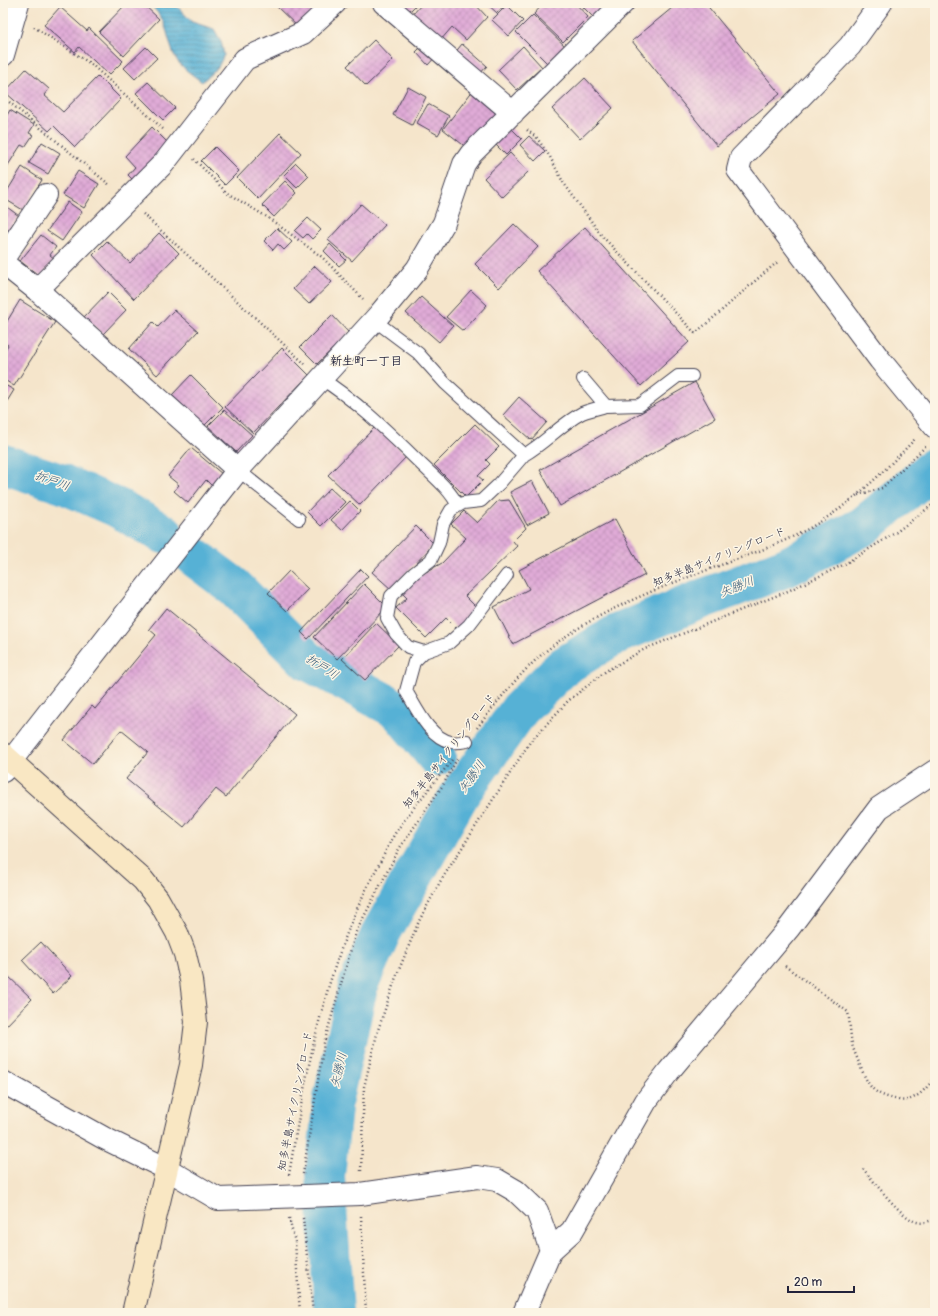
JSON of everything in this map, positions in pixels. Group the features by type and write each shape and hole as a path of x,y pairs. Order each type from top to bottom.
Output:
{"street":[{"path":"37,290 164,163 245,59 303,33 335,3"},
{"path":"384,3 513,113"},
{"path":"133,1313 191,1065 196,1022 191,980 185,954 177,933 158,899 143,880 6,762 238,470 377,317 417,269 444,223 464,164 471,154 623,3"},
{"path":"881,3 850,46 741,158 738,170 932,431"},
{"path":"3,55 16,9"},
{"path":"3,259 46,195"},
{"path":"3,263 37,290 238,470"},
{"path":"524,1313 551,1250 572,1231 646,1102 669,1071 764,959 879,808 935,771"},
{"path":"3,1082 104,1138 167,1169 218,1199 356,1195 477,1177 497,1180 516,1191 537,1211 551,1250"}],"lane":[{"path":"377,317 418,353 446,384 524,455"},
{"path":"424,652 408,647 396,634 387,618 391,596 414,573 431,560 439,543 443,524 451,510 463,503 481,500 499,484 524,455 538,447 572,419 584,412 606,406 640,405 678,376 692,376"},
{"path":"320,378 384,428 438,481 455,500 458,506"},
{"path":"583,380 606,406"},
{"path":"238,470 299,519"},
{"path":"467,741 452,742 442,738 425,722 406,691 414,662 424,652 449,643 469,625 507,575"}],"path":[{"path":"16,9 91,64 179,144 227,193 267,217 322,257 377,317"},
{"path":"3,97 128,199 231,293 320,378"},
{"path":"513,113 517,120 537,138 550,157 563,182 602,236 695,333 717,316 747,286 795,248"},
{"path":"858,495 882,488 932,431"},
{"name":"知多半島サイクリングロード","path":"300,1313 295,1242 288,1212 299,1196 312,1043 335,965 350,926 370,881 398,830 508,687 554,644 597,616 676,582 777,544 823,520 858,495 932,431"},
{"path":"366,1313 356,1195 364,1087 378,1030 396,977 419,920 440,882 530,742 568,701 606,671 645,649 788,591 843,565 895,533 935,503"},
{"path":"312,1313 304,1224 299,1196 324,1044 356,932 399,849 443,785 467,741"},
{"path":"764,959 781,963 848,1012 852,1044 867,1084 876,1092 900,1100 909,1100 920,1094 930,1085 935,1076"},
{"path":"863,1169 897,1208 911,1220 918,1223 935,1219"}],"water":[{"path":"148,3 174,3 192,22 214,29 221,41 224,55 218,67 202,82 187,71 177,61 166,28 160,16"}],"building":[{"path":"127,3 142,3 159,19 124,56 99,32"},
{"path":"280,3 312,3 319,10 300,29 276,6"},
{"path":"391,3 418,3 405,16"},
{"path":"423,3 474,3 487,17 466,40 452,27 440,41 412,15"},
{"path":"486,3 506,3 497,13"},
{"path":"544,3 575,3 588,17 563,42 534,14"},
{"path":"579,3 609,3 594,18"},
{"path":"678,3 705,3 780,94 717,146 632,41"},
{"path":"507,5 523,21 509,36 492,20"},
{"path":"60,7 87,31 89,28 123,61 109,75 79,47 75,52 44,25"},
{"path":"533,15 569,50 552,68 516,32"},
{"path":"374,40 393,60 366,86 347,66"},
{"path":"424,44 436,56 428,65 416,52"},
{"path":"462,44 487,66 478,76 454,54"},
{"path":"523,46 542,67 517,90 498,70"},
{"path":"146,47 157,58 135,79 124,68"},
{"path":"26,69 49,89 44,95 63,112 98,76 121,99 75,147 54,126 49,131 5,92"},
{"path":"585,78 613,108 580,139 552,109"},
{"path":"148,82 175,108 163,120 136,93"},
{"path":"408,87 426,97 412,125 393,115"},
{"path":"474,89 499,109 467,148 443,129"},
{"path":"428,104 449,116 438,135 417,123"},
{"path":"10,110 34,125 29,133 33,135 25,147 21,145 3,173 3,115 6,117"},
{"path":"152,127 170,145 135,182 128,175 135,167 125,156"},
{"path":"510,127 522,139 506,155 494,143"},
{"path":"280,133 301,153 258,199 237,178"},
{"path":"529,136 545,151 535,161 520,145"},
{"path":"42,142 60,153 48,174 29,163"},
{"path":"215,147 239,171 225,185 201,161"},
{"path":"510,153 528,172 502,197 484,178"},
{"path":"296,163 309,176 297,188 284,175"},
{"path":"22,167 42,180 23,210 3,198"},
{"path":"78,171 99,184 84,208 63,195"},
{"path":"285,181 297,193 274,217 262,205"},
{"path":"68,202 82,212 62,241 47,231"},
{"path":"3,204 19,216 3,237"},
{"path":"361,204 385,225 352,261 328,240"},
{"path":"308,218 321,230 312,239 307,234 303,238 295,231"},
{"path":"514,224 538,247 499,288 475,264"},
{"path":"585,227 689,342 641,386 537,271"},
{"path":"277,228 292,242 284,250 278,244 273,250 264,241"},
{"path":"159,233 179,253 134,299 93,255 107,241 130,263"},
{"path":"41,235 56,247 50,255 55,259 41,277 20,261"},
{"path":"330,244 346,260 339,266 324,251"},
{"path":"315,266 332,282 309,304 293,289"},
{"path":"471,290 487,305 463,331 446,317"},
{"path":"108,292 126,310 103,334 84,317"},
{"path":"421,297 453,326 439,342 406,313"},
{"path":"20,300 55,322 14,386 3,379 3,353 8,345 3,342 3,328"},
{"path":"174,310 198,331 157,375 129,349 153,322 158,327"},
{"path":"332,315 349,333 317,364 300,347"},
{"path":"282,348 309,375 253,433 225,407"},
{"path":"191,375 223,407 204,426 172,395"},
{"path":"695,382 715,418 560,506 540,470"},
{"path":"3,384 14,390 3,408"},
{"path":"519,397 547,422 531,440 503,415"},
{"path":"224,410 252,435 236,452 208,426"},
{"path":"475,424 499,447 486,460 490,464 478,476 483,480 466,497 434,465"},
{"path":"376,426 407,456 360,505 328,475"},
{"path":"191,448 222,474 212,486 206,480 188,503 174,491 179,485 168,476"},
{"path":"532,481 549,513 527,525 510,492"},
{"path":"330,488 345,502 321,526 307,512"},
{"path":"509,500 526,528 513,541 517,546 465,596 477,608 457,629 446,618 426,638 396,608 407,598 401,592 417,577 442,563 466,538 451,524 464,511 477,523 498,501"},
{"path":"350,501 360,511 342,530 331,520"},
{"path":"615,519 645,575 513,644 494,607 529,589 519,570"},
{"path":"416,526 434,544 391,589 372,572"},
{"path":"361,569 368,576 308,639 301,632"},
{"path":"289,571 308,589 287,611 268,593"},
{"path":"364,584 387,607 337,659 314,637"},
{"path":"166,608 295,714 226,797 216,789 184,827 126,779 148,752 121,730 93,764 64,740 92,706 95,709 156,635 149,629"},
{"path":"376,623 399,645 365,680 342,659"},
{"path":"41,942 72,976 53,994 22,960"},
{"path":"6,974 32,999 3,1029 3,978"}],"waterway":[{"name":"折戸川","path":"3,464 63,484 118,508 164,534"},
{"name":"矢勝川","path":"334,1313 325,1176 333,1098 359,983 382,931 460,794 520,709 564,666 615,635 702,599 787,567 864,526 935,467"},
{"name":"折戸川","path":"193,556 233,586 308,661 398,710 436,756"}],"district":[{"name":"新生町一丁目","path":"366,361"}]}
